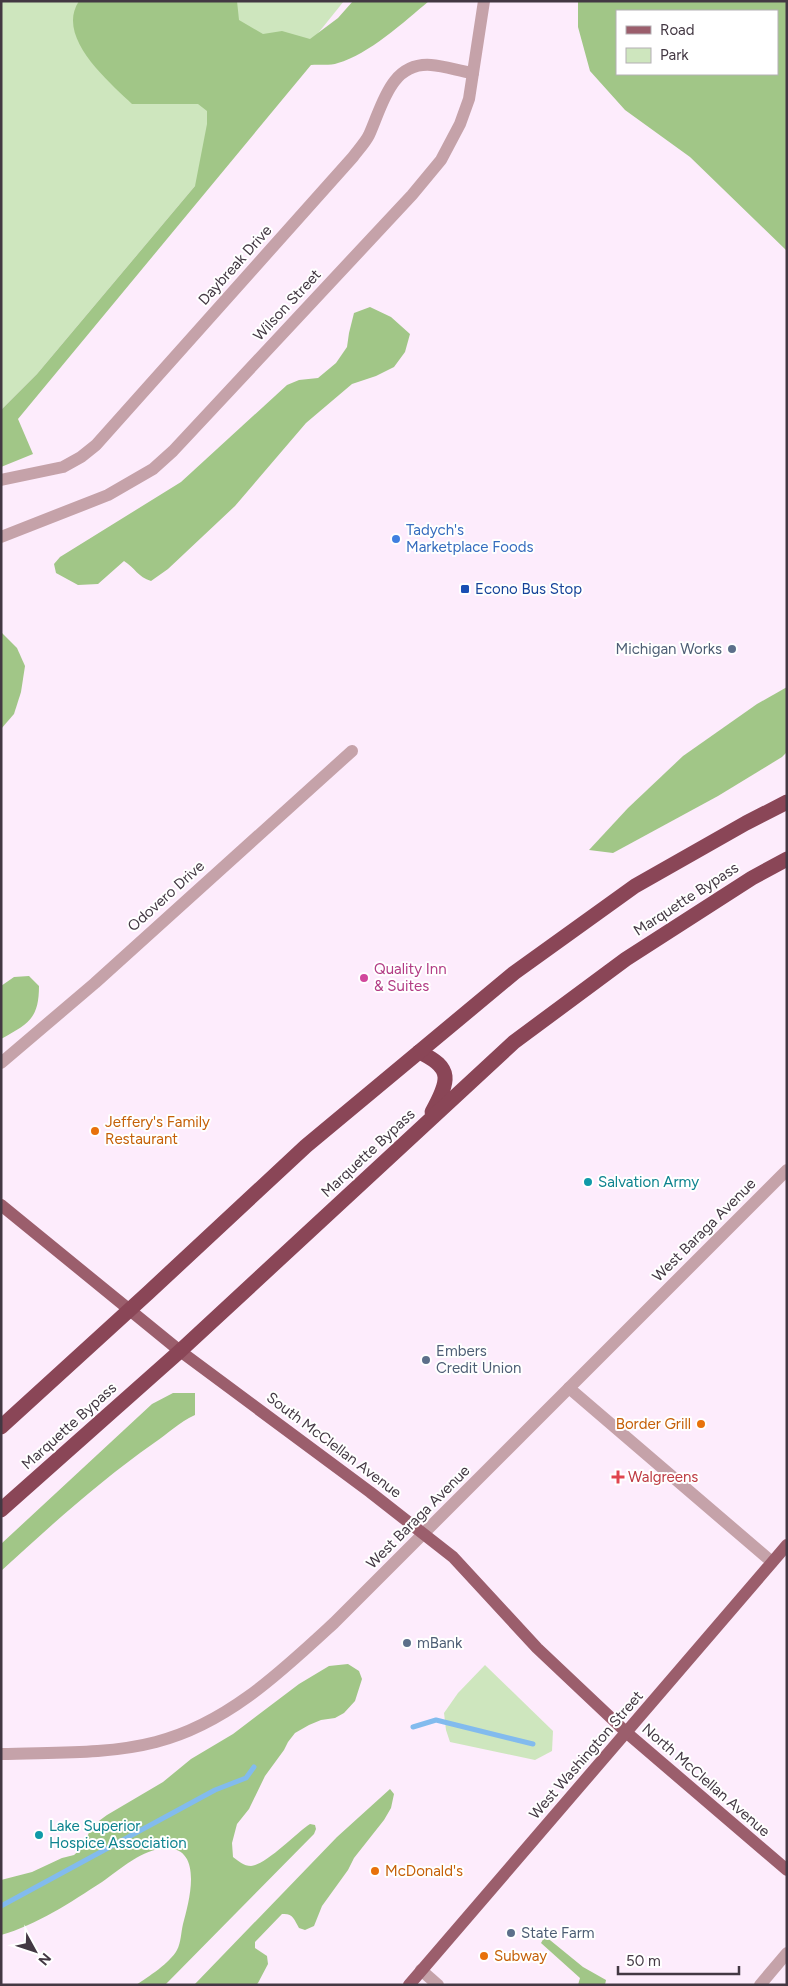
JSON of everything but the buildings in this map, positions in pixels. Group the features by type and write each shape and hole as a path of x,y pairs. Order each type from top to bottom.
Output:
{"highway":[{"path":"1,1427 306,1146 514,973 635,886 787,802"},
{"name":"Marquette Bypass","path":"1,1510 180,1351 514,1042 626,958 752,878 787,859"},
{"path":"419,1052 434,1059 442,1068 446,1078 444,1091 425,1124"}],"main road":[{"name":"South McClellan Avenue","path":"1,1205 180,1351 424,1533 453,1557 537,1648 627,1733"},
{"name":"West Washington Street","path":"408,1985 787,1545"},
{"name":"North McClellan Avenue","path":"627,1733 787,1870"}],"street":[{"name":"Wilson Street","path":"1,537 108,495 153,469 173,451 412,195 441,160 460,124 469,99 484,1"},
{"name":"Daybreak Drive","path":"1,480 63,467 81,457 96,445 353,157 368,136 383,99 393,82 404,72 417,66 430,65 473,73"},
{"name":"Odovero Drive","path":"1,1063 94,983 352,751"},
{"name":"West Baraga Avenue","path":"1,1754 115,1750 156,1743 179,1736 217,1717 243,1701 296,1659 787,1170"},
{"path":"570,1388 772,1562"},
{"path":"760,1985 787,1952"},
{"path":"421,1970 438,1985"}],"green space":[{"path":"1,1 344,1 195,186 37,374 1,410"},
{"path":"79,1 237,1 239,20 263,34 282,31 310,39 338,18 353,1 429,1 398,27 362,53 335,64 311,65 18,419 33,454 1,467 1,410 37,374 195,186 207,124 207,111 198,104 132,104 122,95 88,58 79,44 74,29 73,15"},
{"path":"578,1 787,1 787,251 690,157 625,110 590,71 578,27"},
{"path":"370,307 391,317 410,334 405,352 394,367 376,376 352,384 306,423 235,506 168,569 151,581 143,577 124,561 98,584 78,585 56,573 54,564 60,557 181,482 287,385 299,380 318,378 336,363 347,347 354,313"},
{"path":"1,632 17,648 25,666 21,692 14,714 1,729"},
{"path":"787,687 787,752 782,757 718,796 613,853 589,850 628,808 683,756 757,704"},
{"path":"29,976 39,986 37,1006 34,1013 25,1024 1,1039 1,986 14,977"},
{"path":"173,1393 195,1393 195,1415 95,1488 1,1571 1,1544 152,1404"},
{"path":"348,1664 359,1671 362,1679 355,1701 344,1713 335,1718 321,1720 295,1733 265,1776 249,1809 237,1824 232,1843 233,1857 241,1863 251,1866 273,1855 310,1824 315,1825 314,1834 165,1985 136,1985 169,1960 174,1955 179,1944 188,1903 191,1878 190,1866 186,1857 178,1850 157,1849 140,1856 53,1912 28,1925 1,1935 1,1880 32,1872 62,1858 74,1855 82,1848 92,1826 107,1815 163,1782 191,1759 233,1734 299,1684 329,1666"},
{"path":"485,1665 553,1731 552,1751 535,1760 450,1742 444,1713 458,1693"},
{"path":"390,1789 394,1794 391,1808 322,1906 314,1926 305,1930 299,1928 291,1916 282,1914 255,1942 255,1948 267,1956 268,1964 256,1985 194,1985 337,1837"},
{"path":"545,1936 583,1967 606,1980 605,1985 578,1985 580,1978 541,1943"}],"waterway":[{"path":"413,1727 436,1720 533,1744"},
{"path":"1,1906 215,1790 246,1778 254,1767"}],"place":[{"name":"Tadych's Marketplace Foods","path":"396,539"},
{"name":"Econo Bus Stop","path":"465,589"},
{"name":"Michigan Works","path":"732,649"},
{"name":"Quality Inn & Suites","path":"364,978"},
{"name":"Jeffery's Family Restaurant","path":"95,1131"},
{"name":"Salvation Army","path":"588,1182"},
{"name":"Embers Credit Union","path":"426,1360"},
{"name":"Border Grill","path":"701,1424"},
{"name":"Walgreens","path":"618,1477"},
{"name":"mBank","path":"407,1643"},
{"name":"Lake Superior Hospice Association","path":"39,1835"},
{"name":"McDonald's","path":"375,1871"},
{"name":"State Farm","path":"511,1933"},
{"name":"Subway","path":"484,1956"}]}
